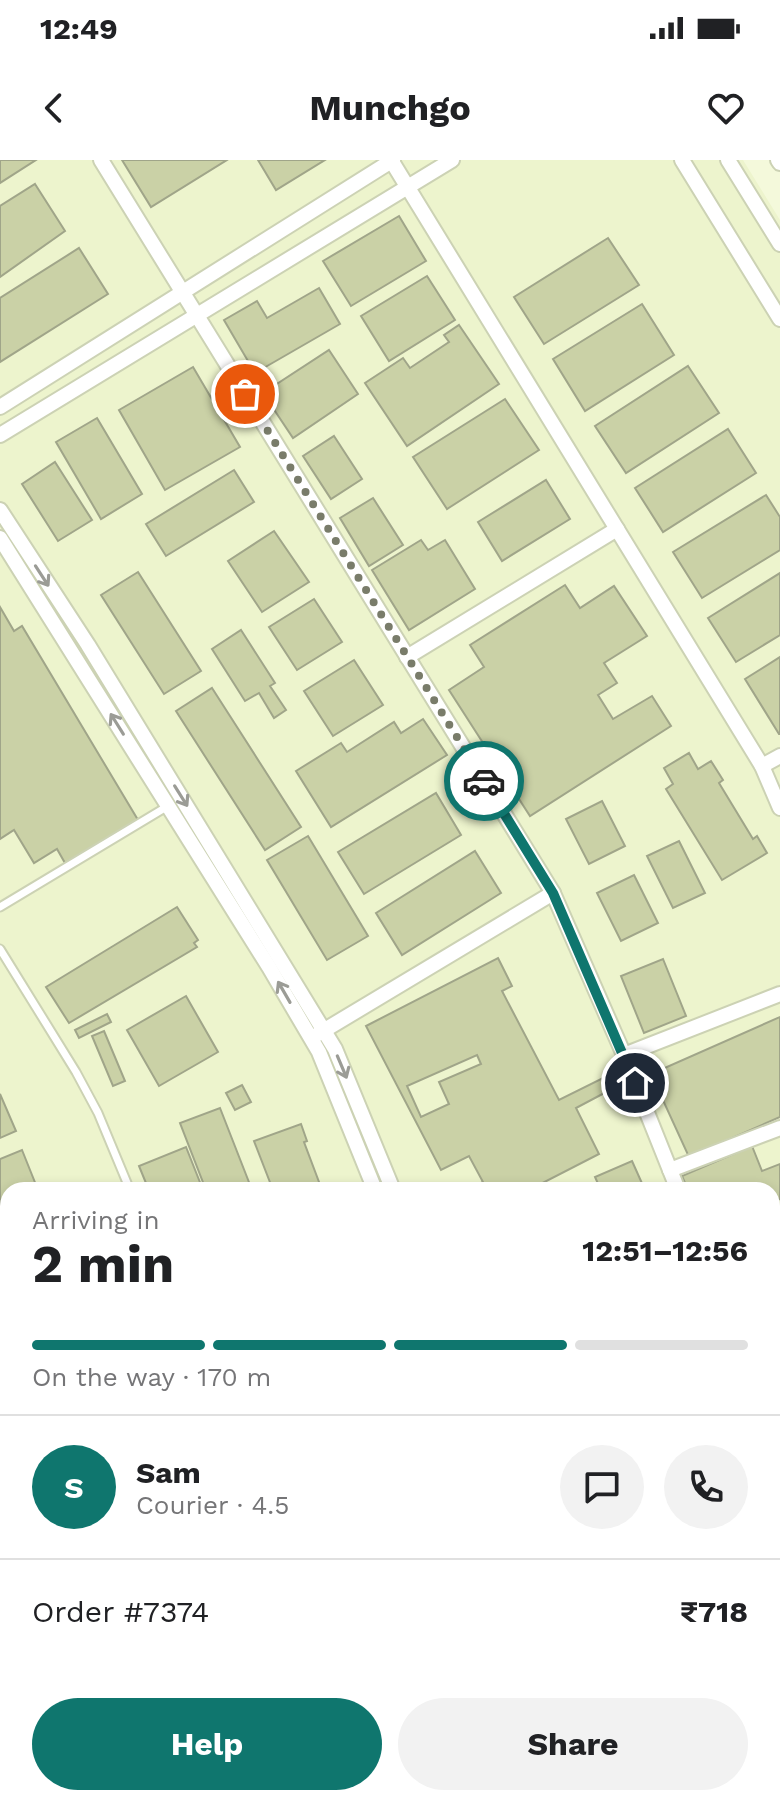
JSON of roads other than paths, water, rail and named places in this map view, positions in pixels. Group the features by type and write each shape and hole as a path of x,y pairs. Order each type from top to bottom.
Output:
{"street":[{"path":"101,160 553,893 624,1055 675,1182"},
{"path":"0,407 392,160 762,766 780,808"},
{"path":"0,435 452,160"},
{"path":"682,160 780,319"},
{"path":"728,160 780,244"},
{"path":"0,510 88,645 318,1035 372,1182"},
{"path":"407,657 617,529"},
{"path":"0,538 269,967 318,1035 335,1049 390,1182"},
{"path":"762,766 780,756"},
{"path":"318,1035 553,893"},
{"path":"624,1055 780,994"},
{"path":"670,1170 780,1128"}],"lane":[{"path":"0,907 168,806"},
{"path":"0,949 76,1072 98,1113 127,1182"}]}
